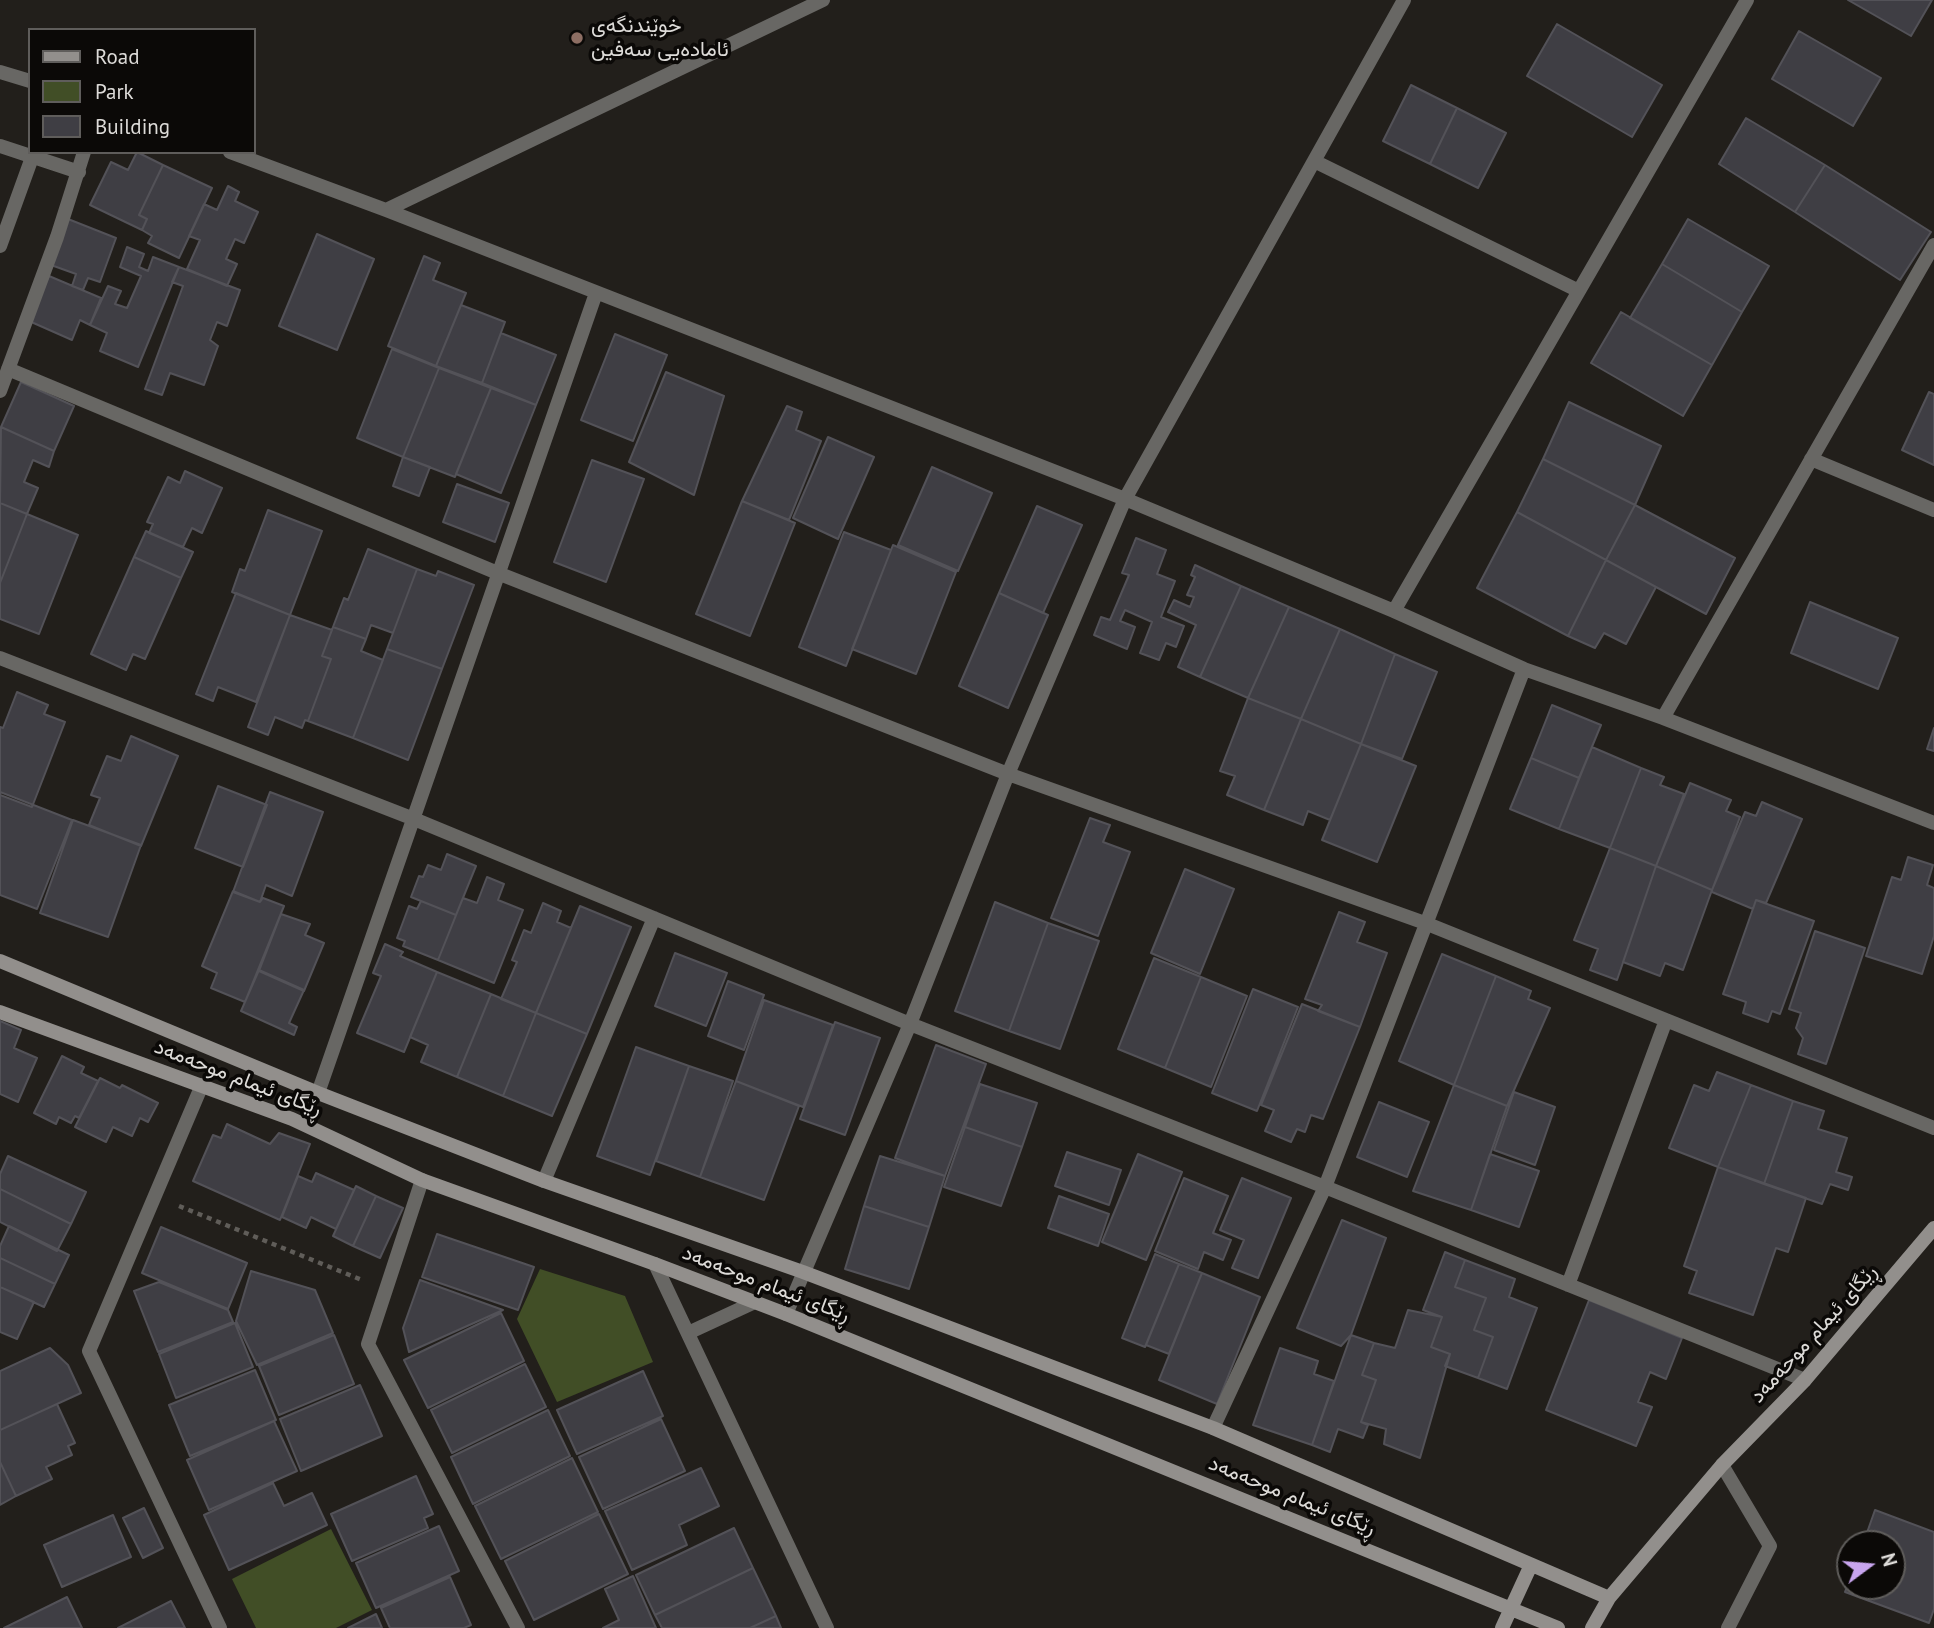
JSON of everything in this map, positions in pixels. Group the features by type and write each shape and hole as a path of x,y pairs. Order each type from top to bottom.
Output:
{"main road":[{"path":"0,961 318,1093 544,1181 803,1272 1213,1428 1609,1598"},
{"name":"ڕێگای ئیمام موحەمەد","path":"0,1012 292,1119 422,1181 786,1314 1558,1628"},
{"name":"ڕێگای ئیمام موحەمەد","path":"1592,1628 1609,1598 1722,1465 1805,1380 1934,1228"},
{"path":"1503,1628 1531,1565"}],"street":[{"path":"386,209 823,0"},
{"path":"786,1314 910,1024 1007,774 1125,499 1404,0"},
{"path":"1394,611 1747,0"},
{"path":"0,72 28,80"},
{"path":"0,146 28,154"},
{"path":"0,391 84,154"},
{"path":"235,154 386,209 1125,499 1394,611 1524,669 1663,718 1934,823"},
{"path":"0,246 33,155 79,172"},
{"path":"1314,161 1579,291"},
{"path":"1663,718 1934,244"},
{"path":"318,1093 596,293"},
{"path":"8,369 500,574 1007,774 1425,923 1934,1128"},
{"path":"1811,459 1934,510"},
{"path":"0,658 414,819 910,1024 1805,1380"},
{"path":"1213,1428 1325,1187 1524,669"},
{"path":"544,1181 654,918"},
{"path":"1568,1284 1666,1020"},
{"path":"202,1085 89,1351 220,1628"},
{"path":"422,1181 368,1344 518,1628"},
{"path":"655,1264 827,1628"},
{"path":"688,1334 755,1302"},
{"path":"1722,1465 1770,1546 1728,1628"}],"path":[{"path":"155,1196 386,1290"}],"green space":[{"path":"540,1269 625,1296 653,1362 557,1402 517,1319"},
{"path":"331,1529 372,1610 336,1628 256,1628 232,1579"}],"building":[{"path":"1848,0 1932,0 1911,36"},
{"path":"1557,24 1662,85 1632,137 1527,76"},
{"path":"1799,31 1881,78 1853,126 1772,79"},
{"path":"1411,85 1457,108 1430,164 1383,141"},
{"path":"1457,108 1506,133 1478,188 1430,164"},
{"path":"1746,118 1825,165 1795,212 1719,164"},
{"path":"136,154 163,165 139,215 147,219 142,230 90,205 111,162 128,170"},
{"path":"163,165 212,188 179,258 148,243 152,236 142,230 147,219 139,215"},
{"path":"1825,165 1931,232 1900,280 1795,212"},
{"path":"228,186 239,192 235,201 258,212 244,243 235,239 226,259 237,264 227,286 187,269 200,240 189,236 204,204 217,210"},
{"path":"68,219 116,238 100,282 88,278 83,290 72,286 76,274 51,265"},
{"path":"1688,219 1769,266 1742,312 1662,264"},
{"path":"317,234 374,259 337,350 279,326"},
{"path":"127,247 144,254 139,267 148,271 153,257 179,267 138,367 100,351 107,333 90,325 108,286 121,291 115,304 127,308 141,276 120,267"},
{"path":"424,256 440,263 433,280 466,293 436,366 388,346"},
{"path":"1662,264 1742,312 1712,365 1630,318"},
{"path":"179,267 240,290 227,326 217,322 210,340 218,346 204,385 170,373 162,395 145,389 183,286 172,282"},
{"path":"49,276 101,298 90,325 80,320 72,340 29,321"},
{"path":"461,305 505,322 482,383 436,366"},
{"path":"1621,312 1712,365 1683,416 1591,363"},
{"path":"501,333 556,355 536,405 482,383"},
{"path":"615,334 667,355 633,441 581,420"},
{"path":"392,349 439,368 403,457 357,438"},
{"path":"439,368 491,388 455,477 403,457"},
{"path":"666,372 724,396 694,495 629,462"},
{"path":"21,382 74,406 54,451 1,427"},
{"path":"491,388 536,405 501,493 456,474"},
{"path":"1929,392 1934,394 1934,465 1902,450"},
{"path":"1569,402 1661,446 1635,505 1543,459"},
{"path":"787,406 802,412 796,430 821,441 789,520 742,501"},
{"path":"1,427 54,451 49,467 33,460 24,482 38,488 27,514 0,503"},
{"path":"828,437 874,457 838,539 793,518"},
{"path":"403,457 430,467 419,496 393,486"},
{"path":"1543,459 1635,505 1606,560 1517,512"},
{"path":"592,460 644,479 606,582 554,562"},
{"path":"932,467 992,493 958,571 898,545"},
{"path":"185,471 222,488 202,533 192,528 183,547 149,533 153,524 147,522 168,477 180,483"},
{"path":"457,484 509,503 495,542 443,522"},
{"path":"742,501 795,523 750,636 696,614"},
{"path":"0,503 27,514 0,583"},
{"path":"1635,505 1735,558 1706,614 1606,560"},
{"path":"1037,506 1082,525 1043,613 999,593"},
{"path":"268,510 322,531 290,615 232,592 240,569 245,571"},
{"path":"1517,512 1606,560 1568,636 1477,588"},
{"path":"27,514 78,535 39,634 0,619 0,583"},
{"path":"146,531 193,552 181,578 134,557"},
{"path":"844,532 891,550 846,666 799,647"},
{"path":"1136,538 1166,550 1157,574 1175,581 1161,617 1184,626 1176,647 1166,643 1159,660 1140,653 1152,622 1125,610 1120,621 1135,627 1127,649 1094,635 1101,617 1110,620 1129,575 1122,573"},
{"path":"893,545 956,572 916,674 852,649"},
{"path":"368,549 417,569 393,633 371,625 366,639 333,627 344,598 348,600"},
{"path":"134,557 181,578 145,659 133,654 126,670 91,654"},
{"path":"1606,560 1656,587 1626,644 1604,633 1595,648 1568,636"},
{"path":"1195,565 1241,586 1200,677 1178,667 1196,625 1168,612 1174,600 1190,607 1194,597 1187,595 1195,577 1191,575"},
{"path":"417,569 436,576 438,571 474,585 442,669 387,649"},
{"path":"1241,586 1289,607 1248,698 1200,677"},
{"path":"236,593 290,615 256,702 218,687 213,701 196,694"},
{"path":"999,593 1048,615 1008,708 959,686"},
{"path":"1810,602 1898,638 1878,689 1791,653"},
{"path":"1289,607 1340,629 1301,719 1248,698"},
{"path":"290,615 332,630 322,656 331,659 308,721 305,720 302,728 275,717 268,735 248,727"},
{"path":"333,627 366,639 361,651 383,660 353,738 308,721 331,659 322,656"},
{"path":"1340,629 1395,654 1361,744 1301,719"},
{"path":"387,649 442,669 408,760 353,738"},
{"path":"1395,654 1437,672 1402,759 1361,744"},
{"path":"17,692 48,705 44,714 65,722 32,807 0,795 0,727 3,728"},
{"path":"1248,698 1301,719 1264,810 1227,795 1235,776 1220,771"},
{"path":"1552,705 1601,725 1579,778 1531,758"},
{"path":"1301,719 1361,744 1330,820 1308,811 1303,825 1264,810"},
{"path":"1934,728 1934,751 1927,749"},
{"path":"131,736 178,756 141,846 89,825 100,798 91,795 107,756 121,761"},
{"path":"1361,744 1416,766 1377,862 1322,840"},
{"path":"1592,747 1641,768 1610,848 1559,829"},
{"path":"1531,758 1579,778 1559,829 1510,809"},
{"path":"1641,768 1664,777 1660,785 1684,794 1656,866 1610,848"},
{"path":"1690,783 1731,800 1726,811 1740,817 1712,890 1656,866"},
{"path":"218,786 267,805 243,867 195,848"},
{"path":"0,792 72,820 37,909 0,895"},
{"path":"270,792 323,812 292,896 266,885 260,902 233,892"},
{"path":"1762,802 1802,819 1766,903 1756,900 1753,909 1712,890 1745,812 1756,816"},
{"path":"1090,818 1110,825 1103,842 1130,852 1098,936 1051,918"},
{"path":"73,820 141,845 108,937 40,913"},
{"path":"1610,848 1656,866 1617,980 1590,970 1598,949 1574,940"},
{"path":"447,854 476,866 456,915 411,897 419,876 423,877 428,865 441,870"},
{"path":"1908,857 1933,865 1927,885 1934,888 1934,936 1922,974 1866,956 1892,877 1901,880"},
{"path":"1656,866 1712,890 1683,970 1665,963 1660,976 1623,962"},
{"path":"1185,869 1234,889 1200,974 1151,953"},
{"path":"487,877 504,884 498,900 523,910 494,983 438,960 463,898 477,903"},
{"path":"233,891 260,902 263,898 284,906 245,1002 211,988 217,973 202,966"},
{"path":"1756,900 1814,921 1780,1014 1772,1011 1768,1022 1743,1013 1746,1002 1723,994"},
{"path":"421,901 456,915 438,960 403,946 405,941 397,938 409,906 417,909"},
{"path":"995,902 1048,923 1009,1031 955,1011"},
{"path":"543,903 561,911 557,922 571,928 536,1013 501,999 517,962 512,960 524,930 531,933"},
{"path":"580,906 631,927 587,1034 536,1013"},
{"path":"1339,912 1365,922 1357,942 1387,953 1360,1027 1318,1011 1322,1005 1305,999"},
{"path":"281,914 310,924 305,935 324,943 304,991 259,971"},
{"path":"1048,923 1099,941 1060,1049 1009,1031"},
{"path":"1815,931 1865,948 1826,1064 1798,1054 1803,1038 1796,1028 1801,1013 1789,1009"},
{"path":"385,944 403,952 400,956 437,972 404,1052 357,1033 381,976 373,973"},
{"path":"675,953 727,973 706,1026 655,1006"},
{"path":"1442,954 1496,976 1454,1085 1399,1061"},
{"path":"1154,958 1201,977 1165,1068 1118,1049"},
{"path":"259,970 304,990 289,1023 297,1027 294,1035 241,1011"},
{"path":"437,972 491,994 457,1077 421,1062 428,1045 410,1037"},
{"path":"1496,976 1531,991 1528,999 1550,1008 1507,1106 1454,1085"},
{"path":"1201,977 1247,996 1211,1087 1165,1068"},
{"path":"728,981 764,995 744,1050 708,1036"},
{"path":"1253,989 1298,1007 1257,1111 1212,1093"},
{"path":"491,994 536,1013 503,1096 457,1077"},
{"path":"764,1000 833,1025 803,1107 736,1081"},
{"path":"1302,1004 1360,1027 1323,1119 1311,1115 1305,1132 1297,1129 1291,1142 1265,1131 1274,1110 1261,1105"},
{"path":"536,1013 587,1034 552,1116 503,1096"},
{"path":"0,1021 21,1030 14,1048 37,1058 18,1102 0,1094"},
{"path":"835,1022 880,1038 845,1135 800,1119"},
{"path":"936,1045 986,1064 945,1176 895,1158"},
{"path":"636,1047 689,1066 650,1175 597,1156"},
{"path":"62,1056 84,1067 81,1073 98,1081 79,1118 75,1116 71,1123 59,1117 56,1124 34,1113"},
{"path":"689,1066 733,1081 700,1177 656,1161"},
{"path":"1717,1072 1751,1085 1718,1167 1669,1148 1694,1085 1709,1091"},
{"path":"100,1078 120,1088 122,1085 158,1103 148,1122 140,1118 132,1136 113,1127 106,1142 75,1127"},
{"path":"736,1081 799,1106 764,1200 700,1177"},
{"path":"980,1084 1037,1103 1022,1147 965,1127"},
{"path":"1454,1085 1507,1106 1471,1210 1413,1191"},
{"path":"1751,1085 1793,1101 1764,1184 1718,1167"},
{"path":"1514,1092 1555,1107 1535,1165 1494,1150"},
{"path":"1793,1101 1824,1111 1818,1129 1847,1138 1836,1172 1852,1177 1848,1190 1830,1184 1822,1204 1764,1184"},
{"path":"1379,1102 1429,1122 1407,1177 1357,1157"},
{"path":"227,1124 270,1144 279,1133 310,1144 280,1220 193,1181 213,1135 221,1138"},
{"path":"965,1127 1022,1147 1001,1206 944,1187"},
{"path":"1067,1152 1121,1170 1109,1205 1055,1186"},
{"path":"1138,1154 1182,1172 1146,1260 1102,1242"},
{"path":"1490,1154 1539,1171 1519,1227 1471,1210"},
{"path":"8,1156 86,1192 71,1224 0,1189 0,1174"},
{"path":"880,1156 945,1176 929,1227 864,1206"},
{"path":"1718,1167 1806,1198 1788,1252 1776,1248 1753,1315 1689,1293 1697,1271 1684,1266"},
{"path":"316,1173 354,1190 336,1229 311,1217 306,1228 282,1217 298,1176 312,1182"},
{"path":"1184,1178 1228,1196 1213,1233 1231,1240 1223,1260 1204,1252 1198,1269 1155,1251"},
{"path":"1242,1178 1291,1198 1258,1278 1232,1268 1244,1240 1220,1230"},
{"path":"356,1186 376,1196 353,1246 333,1236"},
{"path":"0,1189 71,1224 57,1251 0,1222"},
{"path":"376,1196 403,1208 380,1258 353,1246"},
{"path":"1059,1196 1109,1214 1098,1246 1048,1228"},
{"path":"864,1206 929,1227 909,1289 845,1269"},
{"path":"1342,1220 1386,1238 1351,1335 1341,1346 1297,1328"},
{"path":"9,1226 69,1255 55,1284 0,1258 0,1246"},
{"path":"161,1227 247,1263 228,1309 142,1273"},
{"path":"437,1234 534,1267 518,1310 422,1277"},
{"path":"1445,1252 1465,1260 1455,1287 1486,1298 1474,1330 1493,1337 1478,1378 1445,1366 1450,1354 1431,1347 1442,1317 1423,1310"},
{"path":"1155,1254 1179,1264 1145,1347 1122,1338"},
{"path":"0,1258 55,1284 44,1307 0,1287"},
{"path":"1465,1260 1515,1279 1509,1297 1537,1308 1507,1389 1478,1378 1493,1337 1474,1330 1486,1298 1455,1287"},
{"path":"1179,1264 1202,1273 1169,1354 1146,1345"},
{"path":"251,1271 315,1290 333,1333 257,1365 236,1321"},
{"path":"1202,1273 1260,1297 1217,1404 1159,1380"},
{"path":"420,1280 503,1310 409,1352 403,1328"},
{"path":"159,1282 228,1310 233,1322 158,1352 134,1291"},
{"path":"0,1287 34,1302 17,1339 0,1332"},
{"path":"1589,1300 1682,1338 1666,1379 1650,1372 1638,1402 1652,1407 1636,1446 1546,1410"},
{"path":"1408,1310 1442,1317 1431,1347 1450,1354 1420,1458 1384,1444 1386,1429 1361,1422 1376,1380 1362,1375 1374,1343 1395,1348"},
{"path":"501,1313 524,1361 428,1408 404,1360"},
{"path":"235,1323 253,1367 176,1398 159,1354"},
{"path":"334,1335 354,1384 279,1415 259,1366"},
{"path":"1351,1335 1374,1343 1362,1375 1376,1380 1361,1422 1368,1425 1363,1438 1338,1429 1330,1452 1312,1445"},
{"path":"50,1348 68,1365 81,1393 0,1430 0,1371"},
{"path":"1280,1348 1318,1361 1314,1374 1334,1381 1312,1445 1253,1425"},
{"path":"525,1364 546,1407 452,1453 431,1410"},
{"path":"255,1370 276,1420 190,1456 169,1405"},
{"path":"643,1371 663,1416 577,1454 557,1410"},
{"path":"360,1385 382,1436 301,1471 280,1419"},
{"path":"57,1404 75,1443 68,1446 72,1455 46,1467 52,1479 16,1496 0,1462 0,1430"},
{"path":"548,1410 570,1456 473,1504 451,1457"},
{"path":"661,1419 685,1471 603,1509 579,1457"},
{"path":"274,1421 297,1471 209,1510 187,1460"},
{"path":"572,1458 598,1512 501,1559 475,1506"},
{"path":"0,1462 16,1496 0,1505"},
{"path":"701,1468 719,1506 679,1525 687,1545 632,1570 605,1511"},
{"path":"416,1476 433,1514 424,1518 428,1528 352,1561 331,1514"},
{"path":"273,1483 284,1506 312,1493 327,1525 229,1570 204,1515"},
{"path":"144,1508 163,1548 143,1558 123,1518"},
{"path":"1875,1510 1934,1532 1934,1609 1929,1623 1867,1600 1906,1600 1906,1530 1868,1530"},
{"path":"599,1514 628,1574 534,1620 505,1561"},
{"path":"113,1515 131,1557 62,1587 44,1545"},
{"path":"439,1526 459,1571 376,1608 356,1563"},
{"path":"734,1528 753,1568 655,1615 636,1575"},
{"path":"753,1568 776,1616 750,1628 662,1628 655,1615"},
{"path":"633,1576 656,1628 603,1628 619,1620 605,1589"},
{"path":"450,1577 471,1625 464,1628 390,1628 381,1608"},
{"path":"67,1597 82,1628 4,1628"},
{"path":"171,1601 185,1628 118,1628"},
{"path":"376,1614 382,1628 348,1628"},
{"path":"776,1616 781,1628 750,1628"}],"place":[{"name":"خوێندنگەی ئامادەیی سەفین","path":"577,38"}]}
